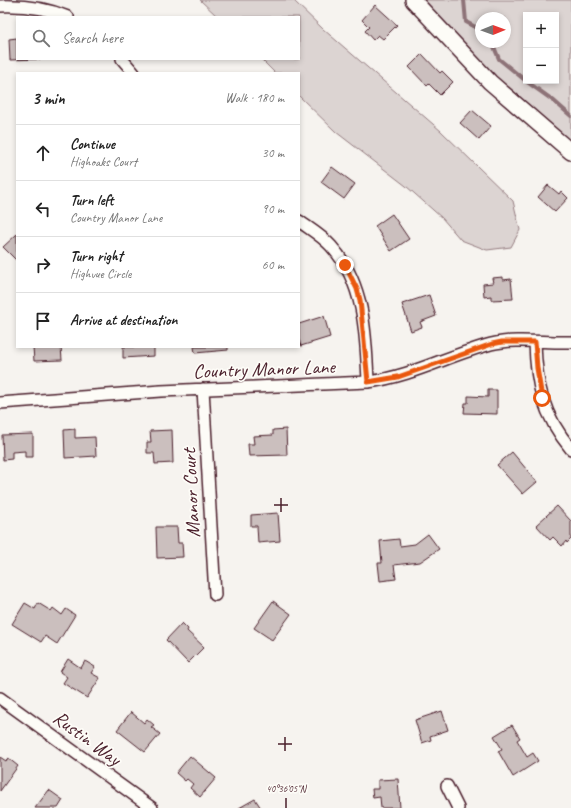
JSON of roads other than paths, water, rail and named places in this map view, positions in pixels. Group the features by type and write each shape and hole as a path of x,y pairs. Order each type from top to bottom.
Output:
{"street":[{"path":"413,0 490,82 571,152"},
{"path":"0,6 40,8 65,16"},
{"path":"123,60 133,72"},
{"path":"300,222 322,237 335,250 345,265 357,289 362,307 368,382"},
{"name":"Country Manor Lane","path":"0,403 91,395 368,382 398,377 492,344 502,342 571,342"},
{"path":"535,342 537,368 542,398 556,429 571,449"},
{"name":"Manor Court","path":"203,389 215,595"},
{"name":"Rustin Way","path":"0,698 152,808"},
{"path":"447,786 458,808"}],"waterway":[{"path":"464,0 466,22 475,27"},
{"path":"494,48 499,59 523,79"},
{"path":"530,84 554,101 571,116"}]}
